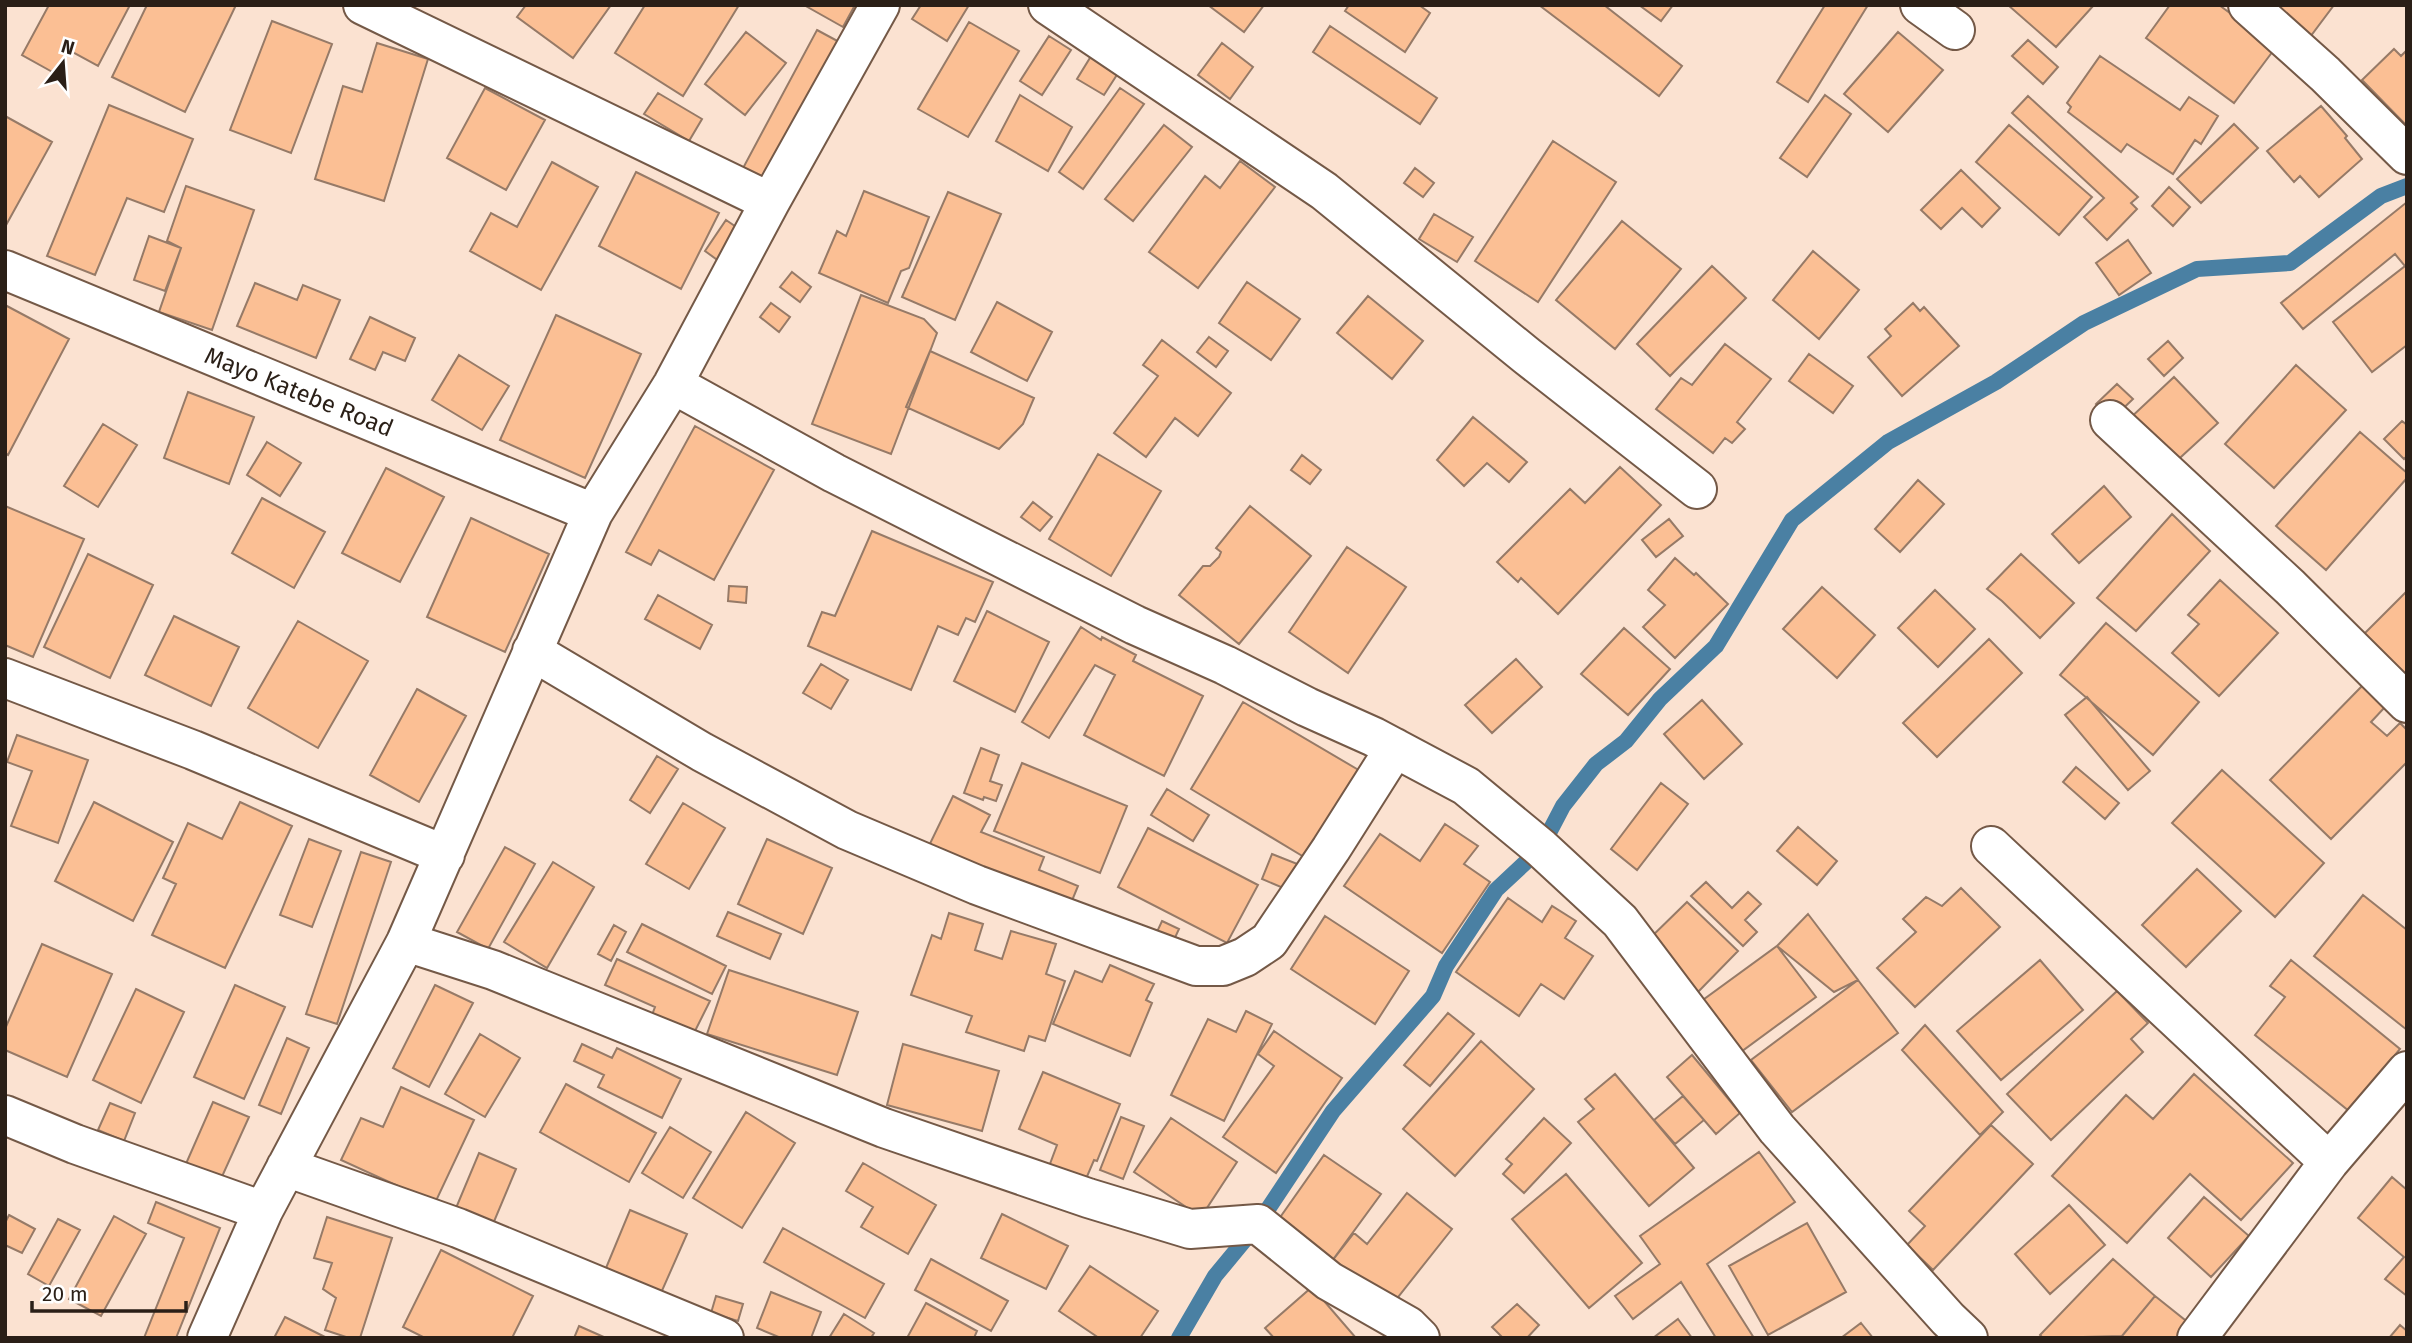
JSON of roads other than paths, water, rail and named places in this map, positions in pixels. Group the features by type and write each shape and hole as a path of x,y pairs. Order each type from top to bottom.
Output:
{"street":[{"path":"363,5 770,202"},
{"path":"207,1338 263,1211 406,942 593,513 673,384 770,202 880,5"},
{"path":"1048,5 1324,191 1527,356 1697,489"},
{"path":"1920,5 1955,30"},
{"path":"2248,5 2325,74 2407,155"},
{"name":"Mayo Katebe Road","path":"5,270 593,513"},
{"path":"673,384 846,479 1135,625 1225,665 1395,748 1466,786 1541,848 1620,922 1777,1129 1968,1338"},
{"path":"2109,420 2290,587 2407,703"},
{"path":"532,651 702,752 847,830 977,885 1196,966 1223,966 1245,957 1269,941 1395,748"},
{"path":"5,678 193,750 444,855"},
{"path":"1992,846 2329,1162"},
{"path":"406,942 493,970 884,1128 1088,1198 1190,1229 1258,1224 1329,1281 1408,1326 1420,1338"},
{"path":"2202,1336 2329,1162 2407,1071"},
{"path":"5,1115 75,1144 263,1211"},
{"path":"286,1167 458,1228 724,1338"}],"waterway":[{"path":"1179,1338 1215,1276 1258,1224 1333,1111 1433,996 1446,966 1496,890 1541,848 1563,806 1596,764 1626,741 1660,699 1716,646 1792,520 1888,442 1996,382 2084,323 2197,269 2290,263 2381,196 2407,186"}]}
